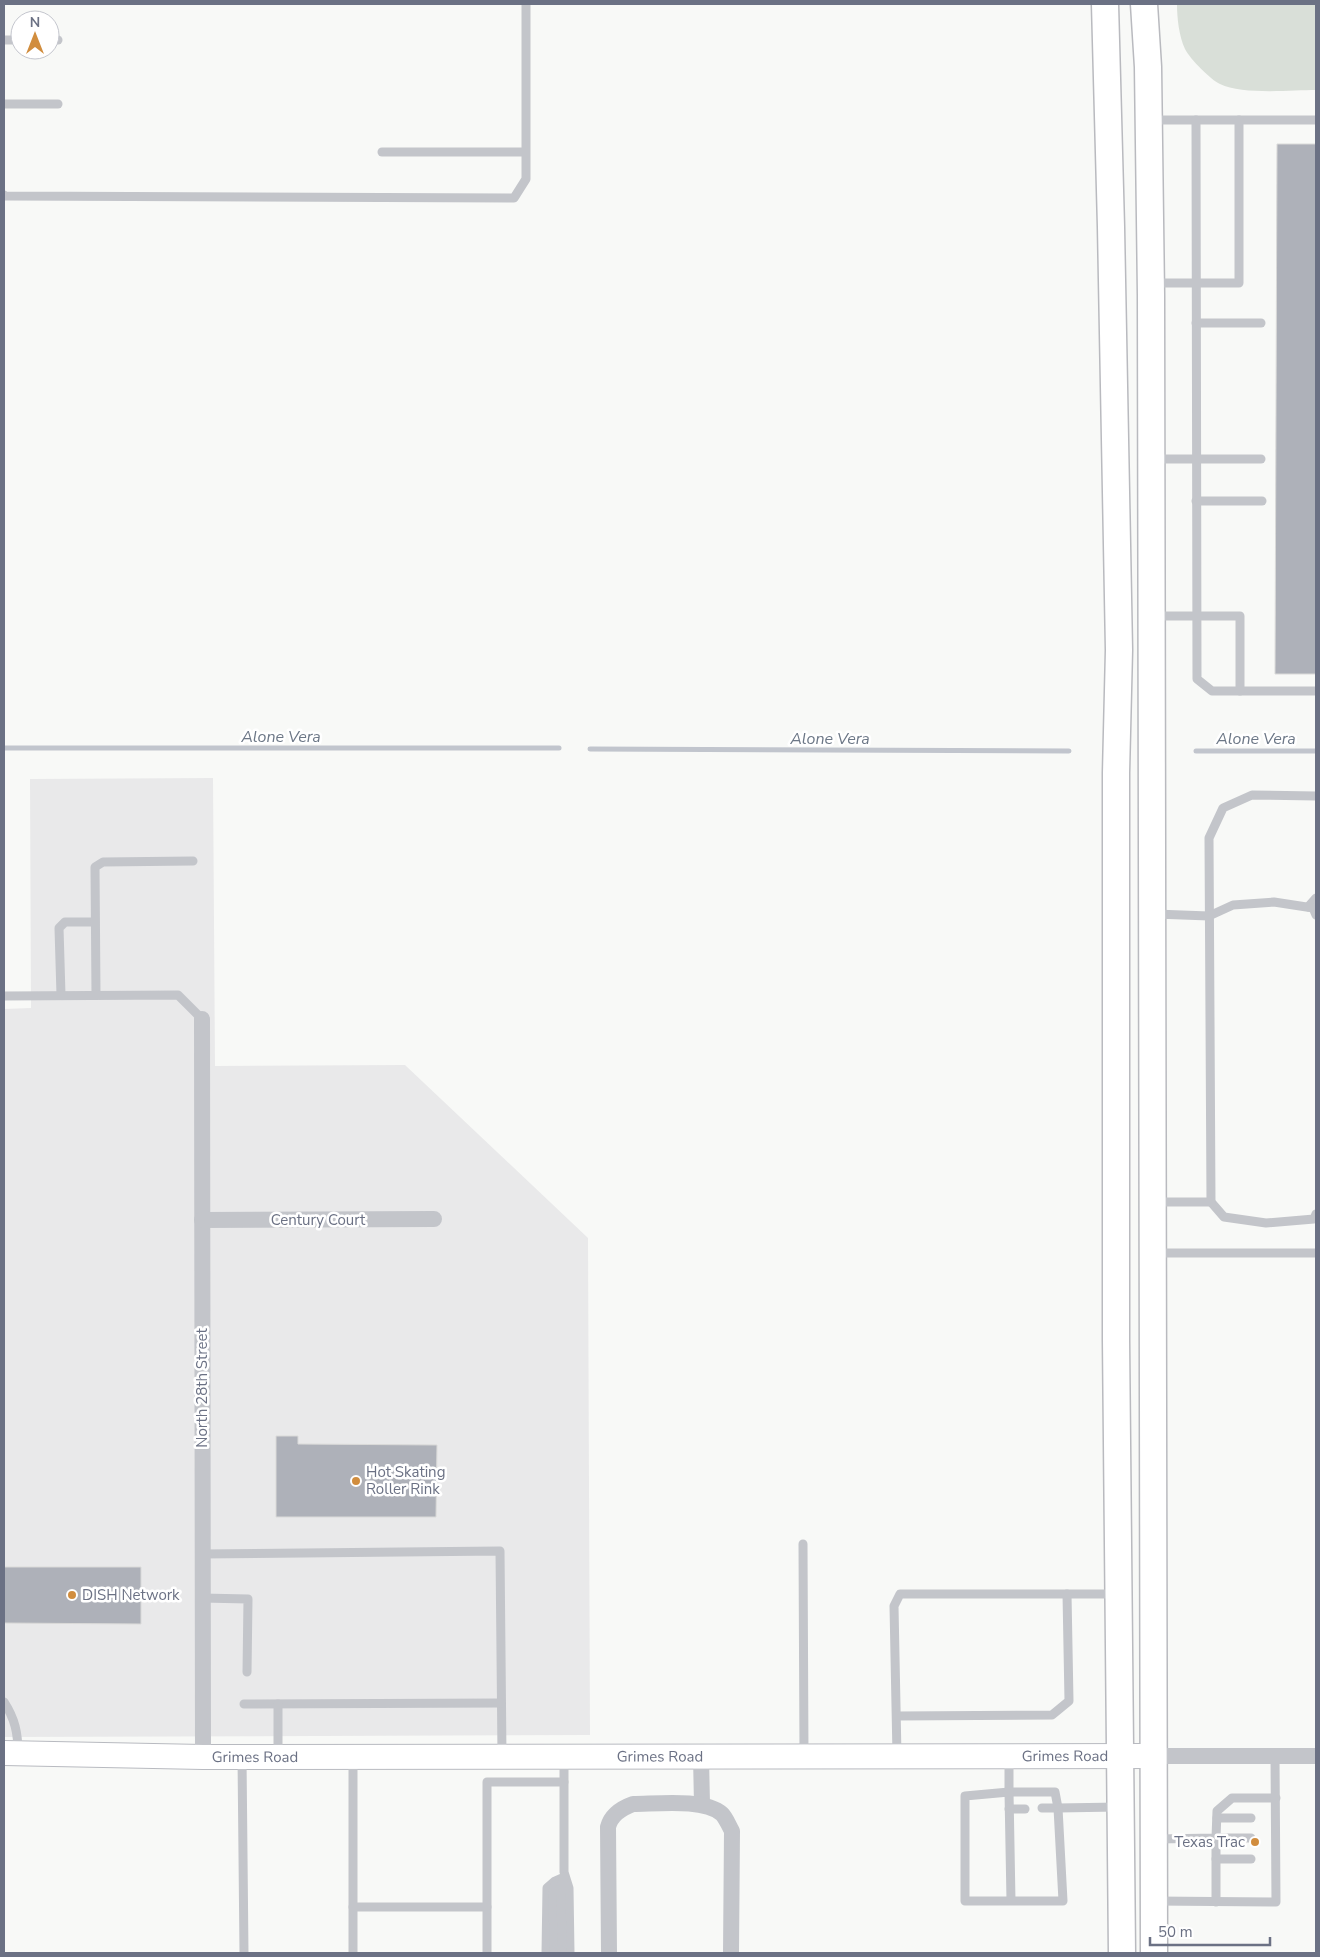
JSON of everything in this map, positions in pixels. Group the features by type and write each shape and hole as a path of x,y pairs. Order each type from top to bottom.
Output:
{"main road":[{"path":"1105,4 1111,208 1119,650 1116,773 1116,1350 1122,1953"},
{"path":"1144,4 1149,120 1153,616 1154,1953"}],"street":[{"name":"North 28th Street","path":"202,1019 203,1756"},
{"name":"Century Court","path":"202,1220 434,1219"},
{"name":"Grimes Road","path":"11,1754 701,1757 1316,1756"},
{"path":"701,1757 702,1804"},
{"path":"609,1953 608,1827 609,1822 624,1808 633,1804 702,1804 715,1809 723,1815 732,1831 731,1953"}],"lane":[{"path":"4,195 514,198 526,179 526,4"},
{"path":"4,104 58,104"},
{"path":"1149,120 1316,120"},
{"path":"1196,120 1197,679 1212,691 1316,691"},
{"path":"1151,283 1239,283 1238,120"},
{"path":"382,152 525,152"},
{"path":"1196,324 1261,323"},
{"path":"1152,459 1261,459"},
{"path":"1196,501 1262,501"},
{"path":"1153,616 1240,616 1240,691"},
{"path":"1316,796 1252,795 1223,808 1209,838 1211,1202 1224,1217 1266,1223 1314,1218 1316,1214"},
{"path":"96,995 94,867 104,862 192,862"},
{"path":"1308,907 1316,898"},
{"path":"1153,914 1209,916 1234,905 1274,902 1313,908 1316,914"},
{"path":"61,995 59,928 65,922 95,922"},
{"path":"4,996 178,995 202,1019"},
{"path":"1153,1202 1211,1202"},
{"path":"1153,1253 1316,1254"},
{"path":"803,1544 804,1756"},
{"path":"202,1554 500,1551 502,1756"},
{"path":"897,1756 894,1606 900,1594 1119,1594"},
{"path":"897,1716 1052,1716 1068,1701 1067,1594"},
{"path":"202,1598 248,1599 247,1672"},
{"path":"4,1702 14,1719 18,1736 11,1754"},
{"path":"244,1704 501,1704"},
{"path":"278,1704 278,1756"},
{"path":"242,1756 244,1953"},
{"path":"353,1756 353,1953"},
{"path":"562,1953 561,1887 564,1877 564,1756"},
{"path":"1009,1756 1010,1901"},
{"path":"1154,1901 1276,1902 1272,1859 1272,1818 1276,1798 1275,1756"},
{"path":"487,1953 487,1782 564,1782"},
{"path":"1009,1792 1055,1792 1058,1808 1063,1902 964,1901 964,1796 1009,1792"},
{"path":"1216,1902 1217,1811 1232,1798 1276,1798"},
{"path":"1042,1808 1121,1807"},
{"path":"1009,1809 1025,1809"},
{"path":"1217,1818 1251,1818"},
{"path":"1154,1839 1251,1838"},
{"path":"1216,1859 1251,1859"},
{"path":"546,1953 546,1892 550,1884 564,1877"},
{"path":"554,1953 553,1892 555,1885 564,1877"},
{"path":"564,1877 568,1888 570,1953"},
{"path":"353,1906 487,1906"}],"shaded area":[{"path":"1177,4 1316,4 1316,90 1253,91 1241,90 1216,82 1206,74 1185,49 1179,27"},
{"path":"213,778 215,1066 405,1065 588,1238 590,1735 4,1737 4,1009 31,1008 30,779"}],"building":[{"path":"1277,144 1316,144 1316,674 1275,674"},
{"name":"Hot Skating Roller Rink","path":"276,1436 298,1436 298,1444 437,1445 436,1517 276,1517"},
{"name":"DISH Network","path":"4,1567 141,1567 141,1624 4,1623"}],"waterway":[{"name":"Alone Vera","path":"4,748 559,748"},
{"name":"Alone Vera","path":"590,749 1069,751"},
{"name":"Alone Vera","path":"1196,751 1316,751"}],"place":[{"name":"Hot Skating Roller Rink","path":"356,1481"},
{"name":"DISH Network","path":"72,1595"},
{"name":"Texas Trac","path":"1255,1842"}]}
